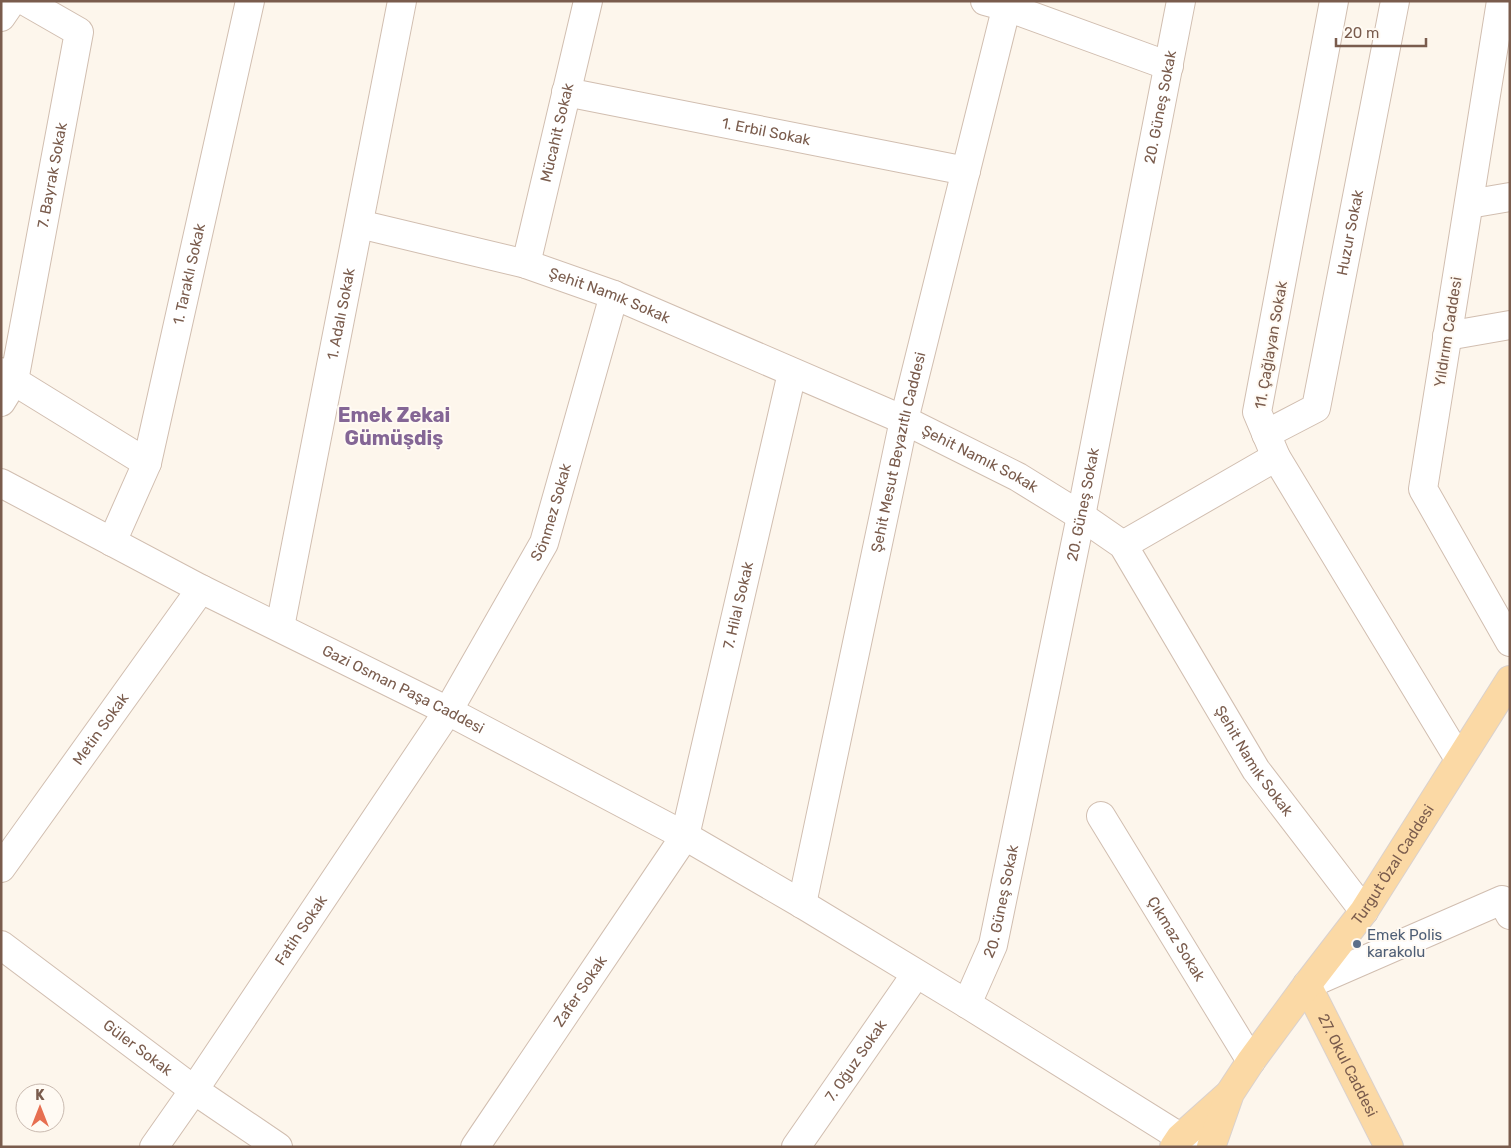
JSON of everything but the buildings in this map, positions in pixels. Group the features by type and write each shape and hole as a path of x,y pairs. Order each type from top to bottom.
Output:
{"main road":[{"name":"Turgut Özal Caddesi","path":"1184,1144 1230,1093 1306,984 1364,911 1510,680"},
{"name":"27. Okul Caddesi","path":"1306,984 1389,1147"},
{"name":"Turgut Özal Caddesi","path":"1211,1147 1230,1093"}],"street":[{"path":"1,17 12,1"},
{"name":"7. Bayrak Sokak","path":"5,385 80,32 24,1"},
{"name":"1. Taraklı Sokak","path":"112,542 148,463 250,1"},
{"name":"1. Adalı Sokak","path":"280,627 402,1"},
{"name":"Mücahit Sokak","path":"526,264 588,1"},
{"name":"20. Güneş Sokak","path":"968,1004 993,945 1081,516 1181,1"},
{"name":"11. Çağlayan Sokak","path":"1334,1 1257,412 1271,445 1459,759"},
{"name":"Huzur Sokak","path":"1271,445 1316,408 1395,1"},
{"name":"Yıldırım Caddesi","path":"1501,1 1424,489 1510,642"},
{"path":"1000,3 1169,66"},
{"name":"Şehit Mesut Beyazıtlı Caddesi","path":"802,904 904,420 966,171 1000,3"},
{"name":"1. Erbil Sokak","path":"566,92 966,171"},
{"path":"1469,204 1510,196"},
{"name":"Şehit Namık Sokak","path":"359,224 526,264 614,295 904,420 1018,477 1081,516 1123,545 1256,770 1364,911"},
{"name":"Sönmez Sokak","path":"448,711 544,543 614,295"},
{"path":"1447,336 1510,325"},
{"name":"7. Hilal Sokak","path":"685,836 792,373"},
{"path":"5,385 148,463"},
{"path":"1123,545 1271,445"},
{"name":"Gazi Osman Paşa Caddesi","path":"1,483 201,589 448,711 685,836 968,1004 1184,1144"},
{"name":"Metin Sokak","path":"1,868 201,589"},
{"name":"Fatih Sokak","path":"154,1147 448,711"},
{"name":"Çıkmaz Sokak","path":"1101,816 1251,1061"},
{"name":"Zafer Sokak","path":"474,1147 685,836"},
{"path":"1306,984 1502,900 1510,915"},
{"name":"Güler Sokak","path":"1,945 194,1090 278,1147"},
{"name":"7. Oğuz Sokak","path":"796,1147 916,974"}],"place":[{"name":"Emek Polis karakolu","path":"1357,944"}],"district":[{"name":"Emek Zekai Gümüşdiş","path":"394,426"}]}
